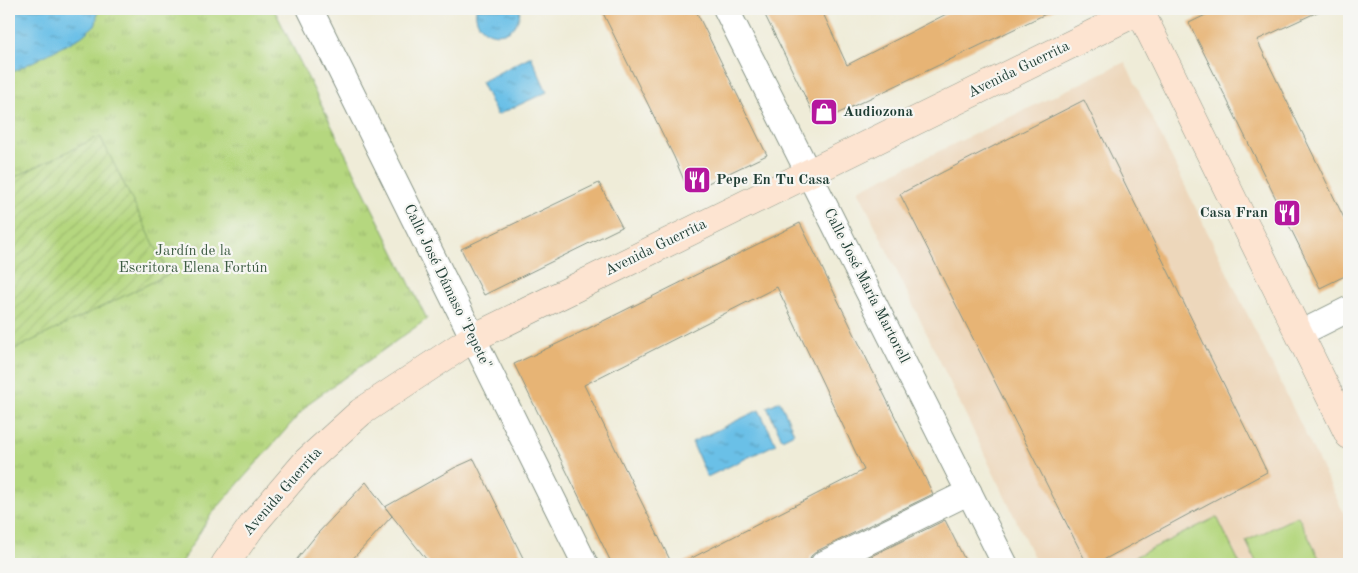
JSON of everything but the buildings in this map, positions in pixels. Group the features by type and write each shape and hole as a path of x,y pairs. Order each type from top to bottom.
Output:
{"street":[{"name":"Calle José Dámaso \"Pepete\"","path":"310,9 585,564"},
{"name":"Calle José María Martorell","path":"726,9 1005,564"},
{"name":"Avenida Guerrita","path":"226,564 254,523 307,461 361,412 473,338 809,174 1140,9"},
{"path":"1140,9 1349,435"},
{"path":"1299,334 1349,309"},
{"path":"823,564 969,492"}],"shaded area":[{"path":"1125,62 1349,524 1349,564 1037,564 858,190"}],"green space":[{"name":"Jardín de la Escritora Elena Fortún","path":"9,9 274,9 427,319 310,402 210,516 180,564 9,564"},
{"path":"100,136 169,274 9,352 9,180"},
{"path":"1298,516 1322,564 1257,564 1246,541"},
{"path":"1217,517 1240,564 1120,564"}],"water":[{"path":"9,9 98,9 96,24 81,37 9,74"},
{"path":"476,9 520,9 518,21 512,28 505,33 496,34 488,32 481,27 477,19"},
{"path":"531,56 547,92 497,115 481,82"},
{"path":"780,401 794,433 782,439 767,407"},
{"path":"759,410 776,444 707,477 692,442"}],"place":[{"name":"Audiozona","path":"824,112"},
{"name":"Pepe En Tu Casa","path":"697,180"},
{"name":"Casa Fran","path":"1287,213"}]}
